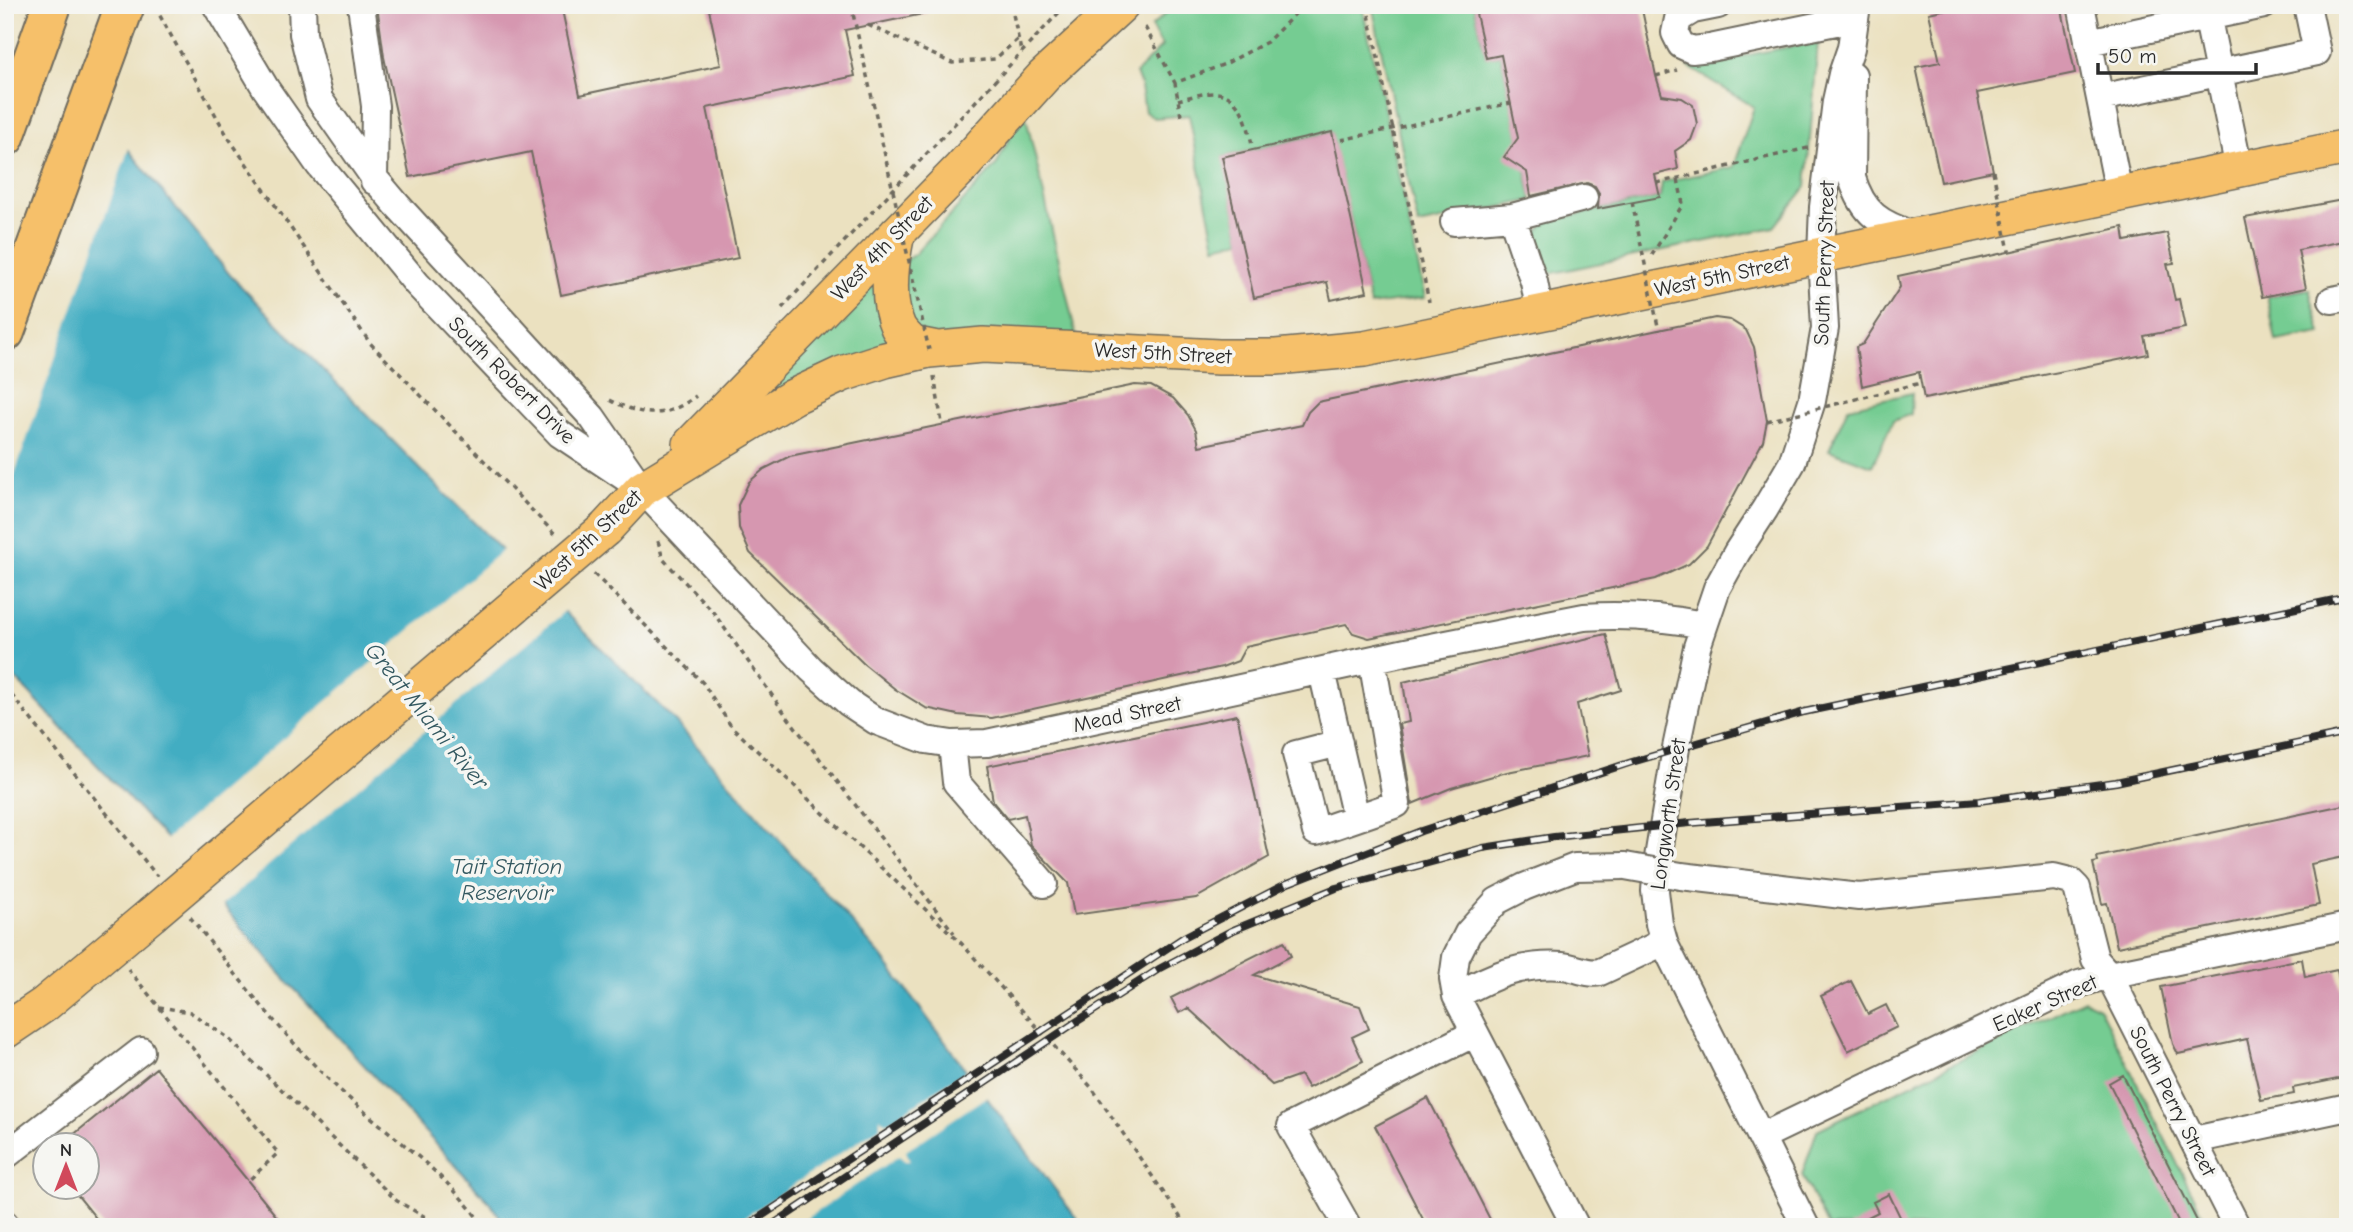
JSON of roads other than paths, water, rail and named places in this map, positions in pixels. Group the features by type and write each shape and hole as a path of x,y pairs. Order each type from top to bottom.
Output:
{"highway":[{"path":"5,137 49,5"},
{"path":"5,332 125,5"}],"main road":[{"name":"West 4th Street","path":"642,489 702,434 961,168 1030,91 1133,16"},
{"name":"West 5th Street","path":"5,1031 45,1004 111,949 605,529 642,489 793,397 842,374 885,360 933,350 983,345 1193,357 1276,357 1364,349 2348,147"},
{"path":"897,233 891,259 890,288 898,326 912,344 933,350"}],"street":[{"name":"South Robert Drive","path":"216,5 274,100 319,165 416,284 560,434 642,489"},
{"name":"South Robert Drive","path":"302,5 303,34 319,99 397,205 592,416 642,489"},
{"path":"357,213 375,178 375,106 361,5"},
{"path":"2081,5 2119,193"},
{"path":"2088,42 2207,11 2264,5"},
{"path":"2100,98 2317,52 2307,5"},
{"path":"1701,7 1678,19 1675,33 1681,45 1692,50 1710,48 1856,12"},
{"path":"2207,11 2239,169"},
{"name":"South Perry Street","path":"1785,475 1801,441 1812,401 1825,328 1821,254 1823,207 1836,100 1851,48 1856,12"},
{"path":"1851,48 1854,105 1852,178 1856,191 1875,218 1914,236"},
{"path":"1454,222 1513,216 1584,198"},
{"path":"1513,216 1534,282 1540,313"},
{"name":"Longworth Street","path":"1785,475 1717,588 1697,647 1676,748 1655,891 1664,942 1806,1227"},
{"name":"Mead Street","path":"642,489 811,668 849,703 876,721 900,732 953,744 987,743 1584,617 1656,616 1704,625"},
{"path":"1339,743 1296,754 1316,832 1397,804 1372,660"},
{"path":"1322,671 1356,818"},
{"path":"953,744 956,782 1044,884"},
{"name":"South Perry Street","path":"1456,996 1453,979 1456,957 1468,933 1497,901 1575,867 1625,866 1681,876 1859,897 2054,877 2070,881 2077,888 2095,959 2109,975 2237,1227"},
{"name":"Eaker Street","path":"1761,1137 2079,984 2109,975 2348,926"},
{"path":"1576,1227 1456,996 1507,971 1561,966 1592,974 1600,972 1664,942"},
{"path":"1348,1227 1291,1126 1475,1033"},
{"path":"5,1156 141,1051"},
{"path":"2194,1140 2348,1107"}],"water":[{"name":"Tait Station Reservoir","path":"5,5 106,122 230,275 437,486 672,718 882,957 1083,1227 507,1227 490,1203 278,971 165,837 13,676 5,666"}],"railway":[{"path":"745,1227 1184,937 1288,883 1421,831 1632,762 1804,712 2348,597"},
{"path":"769,1227 1159,969 1231,931 1336,888 1483,848 1554,837 1690,823 1979,801 2116,782 2348,733"}],"water label":[{"name":"Great Miami River","path":"427,716"}]}
